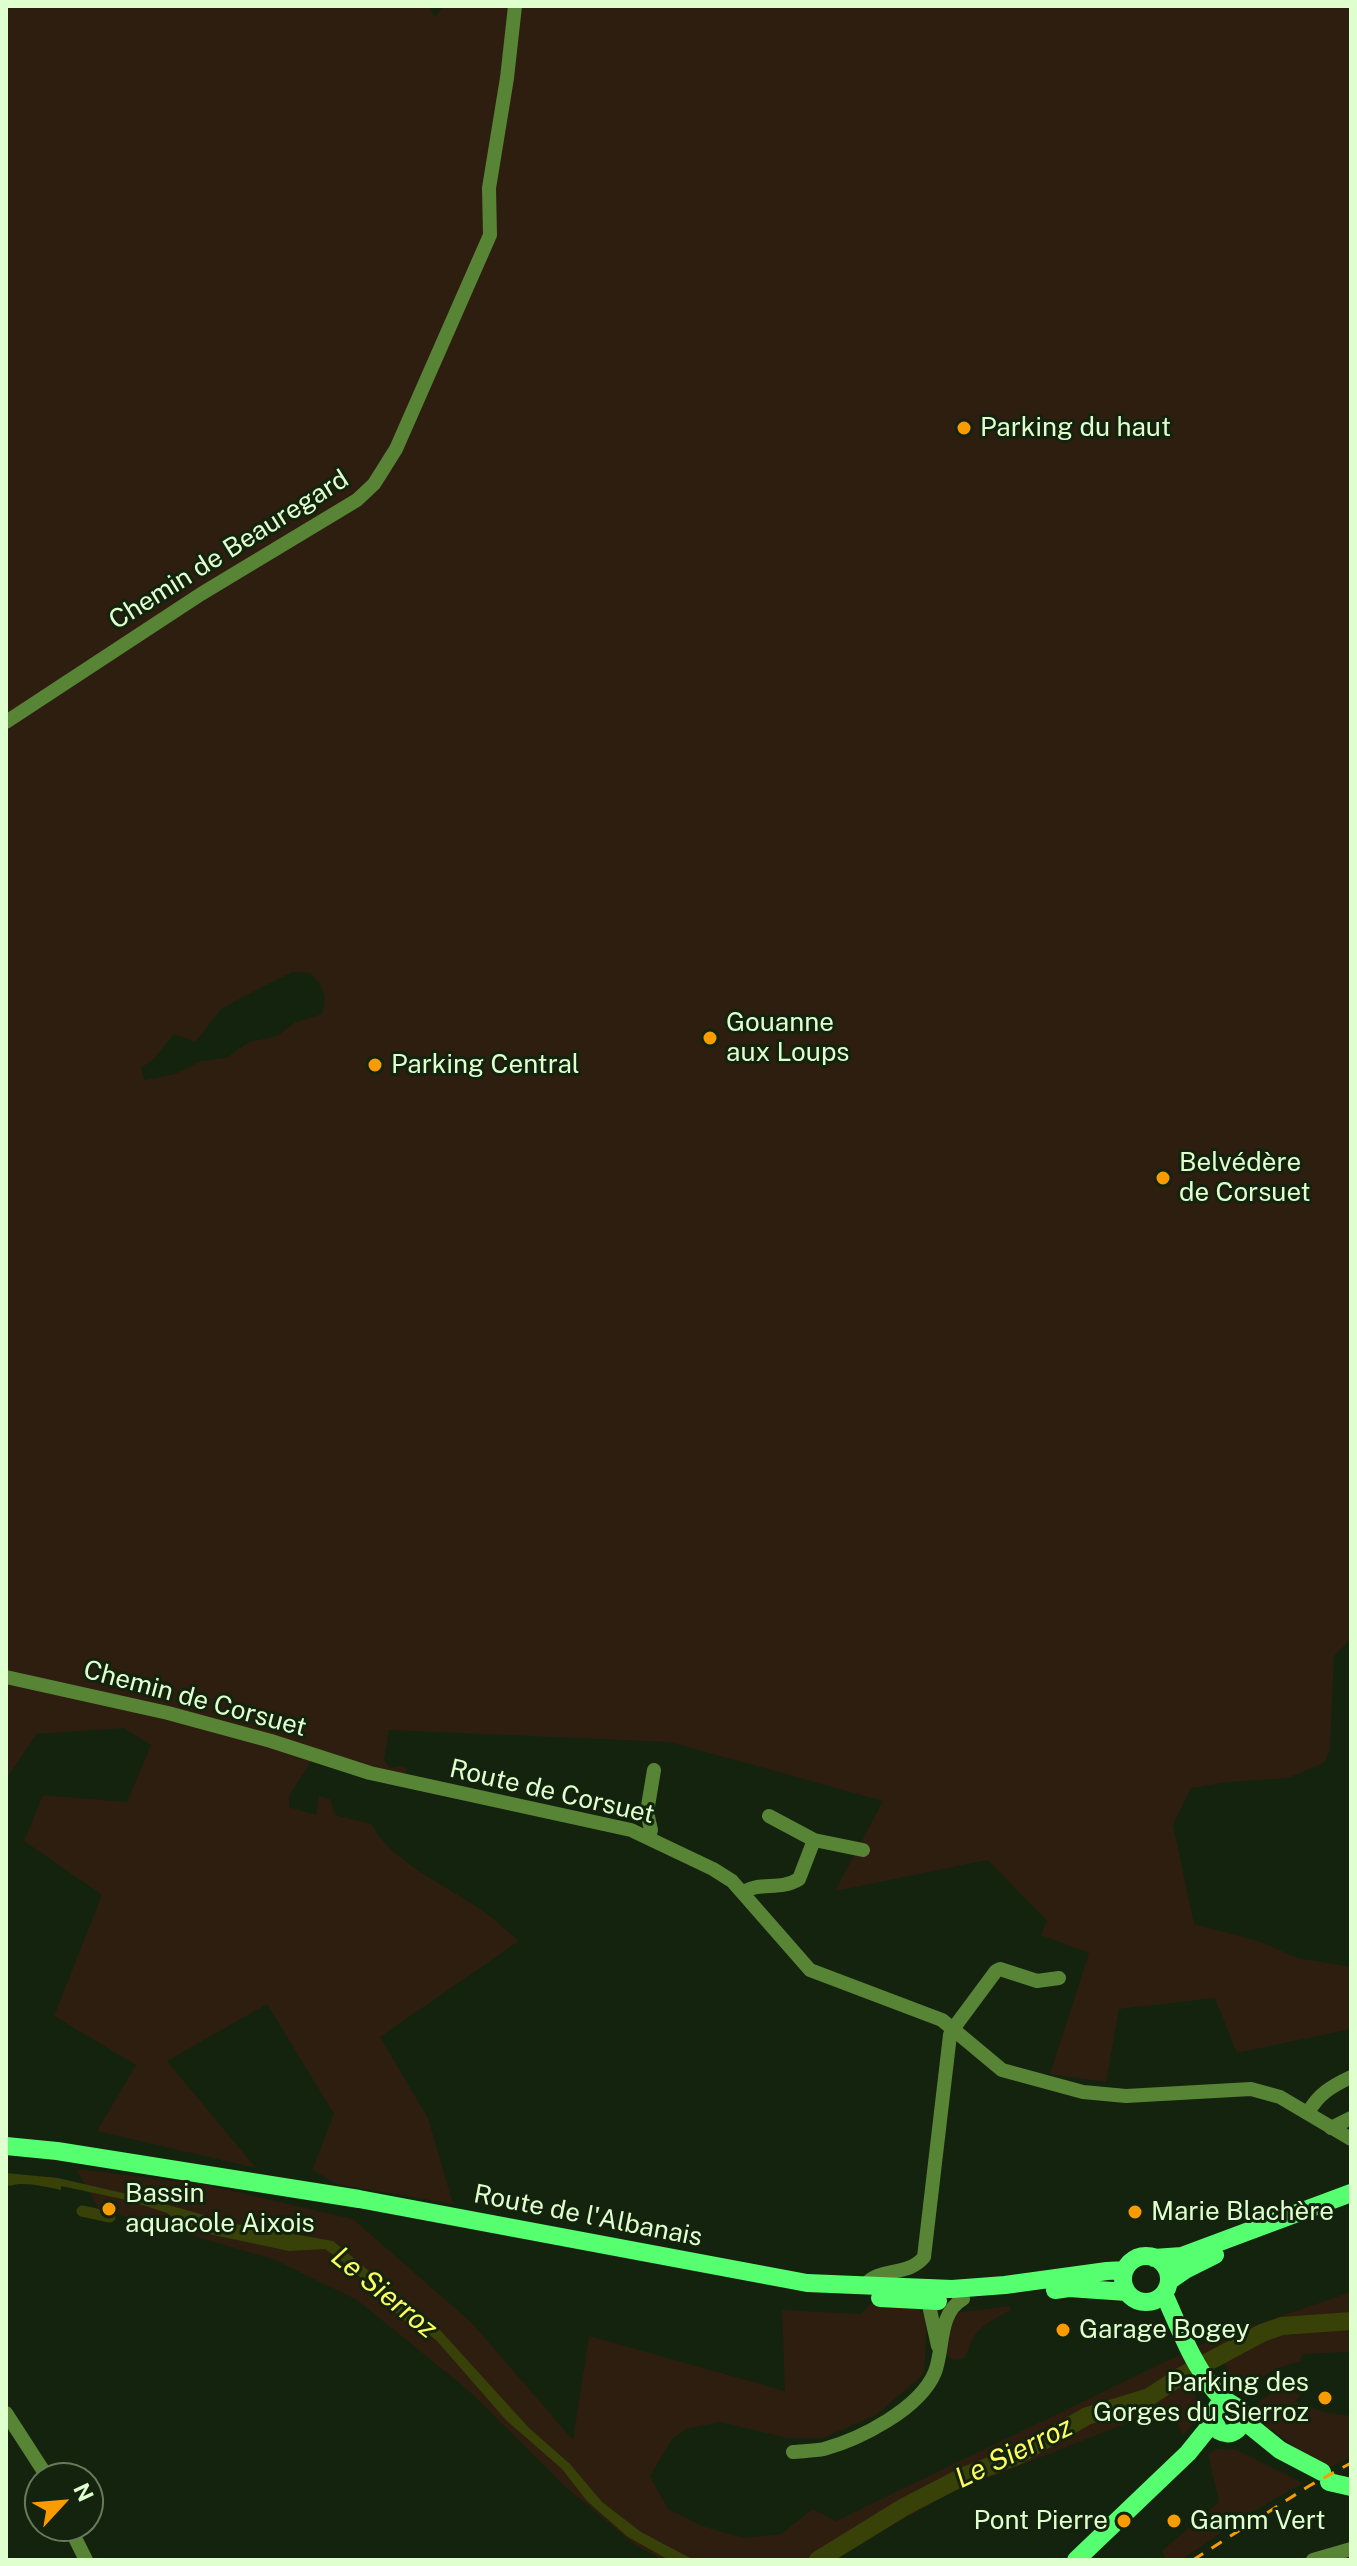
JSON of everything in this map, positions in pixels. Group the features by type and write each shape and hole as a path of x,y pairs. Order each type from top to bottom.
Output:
{"main road":[{"path":"6,2138 291,2182 359,2199"},
{"path":"6,2146 57,2151 359,2199"},
{"path":"1351,2193 1182,2256 1140,2257 1125,2270 1124,2285 1127,2292 1139,2301 1153,2301 1185,2270 1239,2244 1351,2201"},
{"name":"Route de l'Albanais","path":"359,2199 807,2283 851,2296 932,2301 1069,2288 1127,2292"},
{"path":"1154,2258 1165,2267 1181,2343"},
{"name":"Route de l'Albanais","path":"807,2283 952,2289 1125,2270"},
{"path":"1146,2302 1155,2308 1181,2343 1227,2419 1334,2479"},
{"path":"1078,2560 1227,2419"}],"street":[{"name":"Chemin de Beauregard","path":"6,722 201,594 357,500 374,484 396,449 490,235 489,188 515,6"},
{"name":"Chemin de Corsuet","path":"6,1677 168,1713 271,1741 370,1773"},
{"path":"649,1837 651,1830 647,1812 654,1770"},
{"name":"Route de Corsuet","path":"370,1773 631,1830 649,1837 713,1869 743,1892 810,1970 942,2020 951,2032 1002,2070 1083,2092 1126,2096 1251,2089 1280,2097 1351,2139"},
{"path":"769,1816 814,1840 863,1850"},
{"path":"743,1892 756,1886 781,1887 799,1879 814,1840"},
{"path":"864,2286 875,2276 905,2270 924,2257 951,2032 1000,1969 1037,1981 1059,1978"},
{"path":"1308,2113 1314,2101 1330,2087 1351,2077"},
{"path":"1331,2128 1351,2118"},
{"path":"940,2355 930,2310 936,2294 988,2291 1005,2285"},
{"path":"793,2452 823,2449 887,2420 920,2395 934,2374 946,2320 963,2299"},
{"path":"6,2413 38,2462"},
{"path":"77,2542 86,2560"},
{"path":"1313,2560 1351,2549"}],"shaded area":[{"path":"6,6 428,6 435,17 444,6 1351,6 1351,1639 1334,1656 1330,1750 1324,1763 1288,1778 1191,1788 1173,1825 1194,1924 1262,1942 1297,1958 1351,1967 1351,2029 1237,2053 1215,1998 1119,2009 1106,2082 1050,2074 1089,1953 1041,1935 1047,1921 988,1860 835,1891 883,1801 670,1742 389,1730 384,1760 390,1768 400,1766 407,1769 403,1779 317,1752 289,1796 289,1807 316,1815 319,1796 330,1799 335,1815 372,1824 380,1837 404,1860 485,1913 519,1941 380,2037 428,2118 453,2204 337,2184 312,2170 334,2114 267,2004 167,2061 256,2168 97,2131 136,2065 54,2016 102,1895 24,1841 43,1795 127,1802 151,1745 124,1728 37,1734 6,1779","holes":["292,972 310,973 323,992 322,1014 294,1023 277,1036 249,1042 226,1058 201,1061 175,1074 144,1080 141,1068 154,1059 174,1034 195,1042 222,1008"]},
{"path":"76,2169 206,2185 353,2219 472,2323 573,2440 589,2336 785,2391 782,2310 861,2314 871,2304 918,2307 927,2321 924,2374 876,2415 823,2438 787,2438 720,2422 686,2429 672,2439 650,2476 667,2508 702,2526 743,2538 781,2534 813,2509 836,2521 1208,2341 1351,2292 1351,2352 1303,2354 1300,2362 1261,2378 1247,2396 1216,2380 1229,2368 1221,2363 1207,2368 1196,2394 1197,2418 1183,2436 1170,2406 953,2492 837,2555 821,2560 663,2560 635,2545 569,2490 468,2390 357,2300 273,2259 99,2209"},
{"path":"1010,2306 1011,2310 979,2330 963,2359 953,2360 945,2353 945,2340 955,2313"},
{"path":"1285,2389 1302,2395 1295,2401 1323,2412 1351,2416 1351,2457 1331,2467 1306,2455 1257,2419 1257,2404 1273,2391"},
{"path":"1217,2449 1237,2450 1303,2483 1244,2517 1181,2560 1166,2560 1162,2551 1219,2502 1208,2454"}],"water":[{"path":"6,2173 58,2178 236,2224 333,2241 439,2329 529,2428 570,2464 602,2502 641,2532 694,2560 669,2560 628,2537 587,2501 562,2469 506,2420 437,2341 402,2319 350,2267 325,2249 289,2251 204,2233 181,2224 167,2213 127,2200 61,2186 61,2190 27,2184 6,2185"}],"waterway":[{"path":"82,2211 110,2217"},
{"name":"Le Sierroz","path":"818,2560 904,2507 964,2476 1017,2456 1087,2416 1149,2397 1262,2333 1282,2326 1351,2321"}],"railway":[{"path":"1193,2560 1351,2463"}],"place":[{"name":"Parking du haut","path":"964,428"},
{"name":"Gouanne aux Loups","path":"710,1038"},
{"name":"Parking Central","path":"375,1065"},
{"name":"Belvédère de Corsuet","path":"1163,1178"},
{"name":"Bassin aquacole Aixois","path":"109,2209"},
{"name":"Marie Blachère","path":"1135,2212"},
{"name":"Garage Bogey","path":"1063,2330"},
{"name":"Parking des Gorges du Sierroz","path":"1325,2398"},
{"name":"Pont Pierre","path":"1124,2521"},
{"name":"Gamm Vert","path":"1174,2521"}]}
